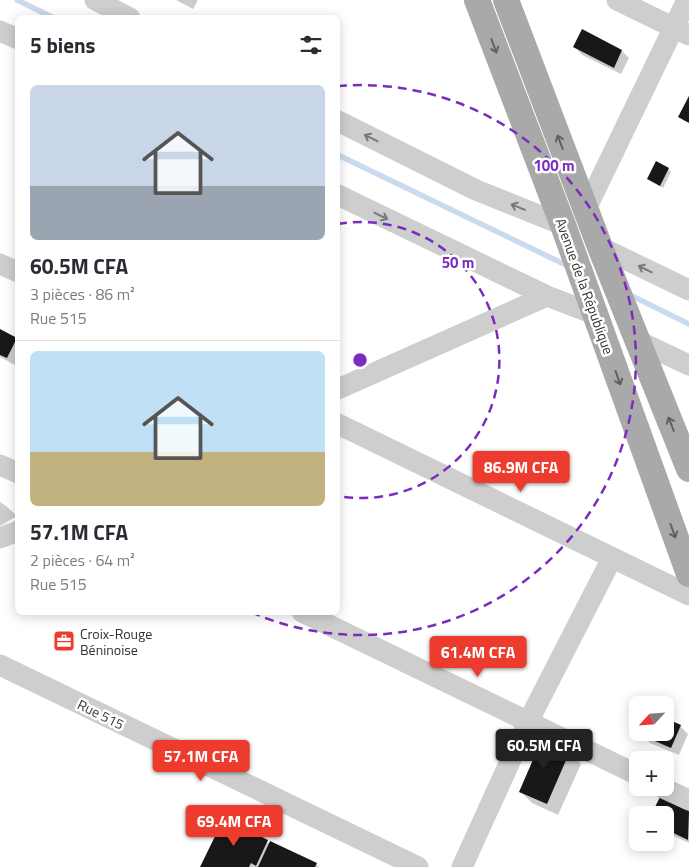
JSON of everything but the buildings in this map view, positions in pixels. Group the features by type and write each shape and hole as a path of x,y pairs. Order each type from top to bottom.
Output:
{"main road":[{"name":"Avenue de la République","path":"477,0 563,225 689,574"},
{"name":"Avenue de la République","path":"506,0 636,340 689,469"}],"street":[{"path":"95,0 124,15"},
{"path":"617,0 681,31"},
{"path":"586,209 681,31 687,0"},
{"path":"0,31 15,38"},
{"path":"340,122 476,190 563,225"},
{"path":"340,196 547,296 594,314"},
{"path":"600,247 689,290"},
{"path":"0,264 15,271"},
{"path":"340,388 547,296"},
{"path":"636,340 689,364"},
{"path":"340,425 689,595"},
{"path":"0,465 15,472"},
{"path":"0,538 15,532"},
{"path":"462,867 528,722 612,558"},
{"path":"308,615 629,771"},
{"name":"Rue 515","path":"0,665 418,867"},
{"path":"674,793 689,800"}],"waterway":[{"path":"17,0 48,15"},
{"path":"340,156 570,267"},
{"path":"628,294 689,324"}],"place":[{"name":"Croix-Rouge Béninoise","path":"64,641"}]}
